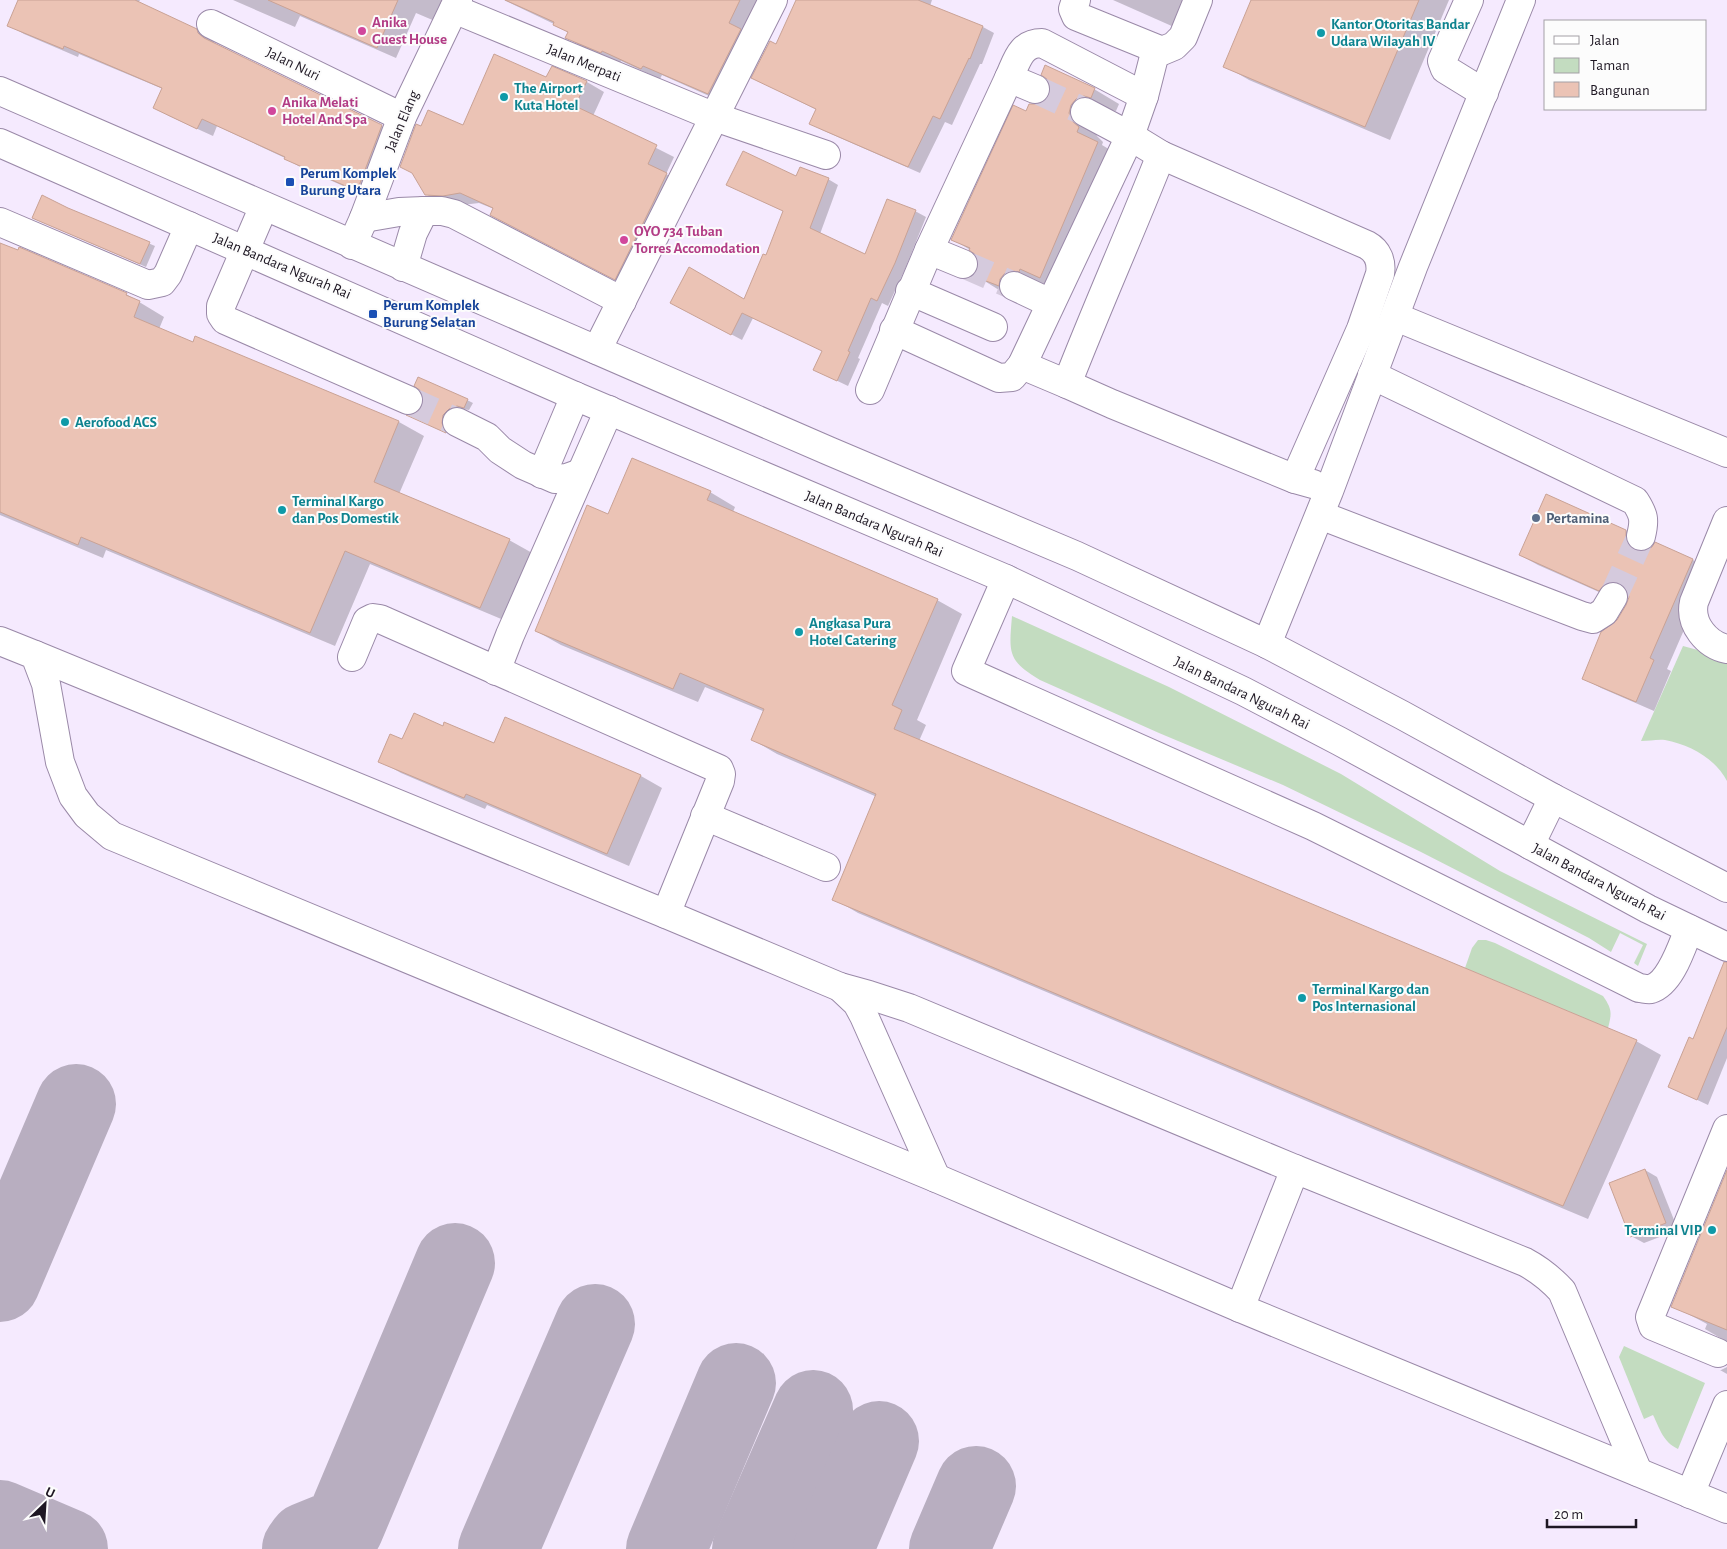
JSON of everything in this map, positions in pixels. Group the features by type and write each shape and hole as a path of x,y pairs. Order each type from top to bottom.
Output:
{"street":[{"path":"597,350 773,0"},
{"path":"1076,0 1073,9 1076,16 1162,51 1174,46 1183,37 1198,0"},
{"path":"1469,0 1442,62 1446,69 1484,93"},
{"path":"1267,644 1324,503 1396,317 1413,267 1521,0"},
{"name":"Jalan Merpati","path":"456,4 715,117 826,155"},
{"name":"Jalan Elang","path":"352,245 402,118 456,4"},
{"name":"Jalan Nuri","path":"211,24 402,118"},
{"path":"870,390 910,291 1023,49 1031,43 1042,43 1144,96"},
{"path":"894,330 999,378 1012,377 1022,365 1130,136 1144,96 1156,49"},
{"path":"1009,78 1035,90"},
{"path":"0,91 352,245 1077,556 1267,644 1553,798 1727,888"},
{"path":"1084,112 1161,155 1367,245 1376,252 1380,260 1380,274 1361,329 1295,479"},
{"name":"Jalan Bandara Ngurah Rai","path":"0,143 576,396 1006,579 1243,691 1641,905 1727,947"},
{"path":"1067,384 1161,155"},
{"path":"264,206 221,306 220,314 225,320 408,400"},
{"path":"403,267 413,233 424,211"},
{"path":"364,218 399,212 442,211 454,214 622,300"},
{"path":"0,222 148,285 162,282 168,274 189,226"},
{"path":"929,250 963,264"},
{"path":"1014,286 1050,303"},
{"path":"910,291 993,327"},
{"path":"1396,317 1727,453"},
{"path":"1022,365 1295,479 1324,503 1582,616 1593,619 1604,612 1613,597"},
{"path":"1372,375 1635,501 1643,512 1644,523 1640,536"},
{"path":"542,474 576,396"},
{"path":"496,671 609,410"},
{"path":"457,422 487,437 500,450 542,474 555,479 567,478 581,473"},
{"path":"1727,521 1692,610 1695,620 1707,640 1717,647 1727,649"},
{"path":"1006,579 966,671 1313,826 1639,988 1650,990 1661,984 1673,966 1689,929"},
{"path":"352,657 367,622 373,618 380,619 715,766 721,774 666,914"},
{"path":"0,641 840,987 909,1008 1295,1169 1525,1262 1540,1270 1562,1291 1638,1472"},
{"path":"35,655 46,684 60,762 73,796 87,816 112,836 936,1178 1240,1308 1727,1509"},
{"path":"1530,845 1553,798"},
{"path":"705,816 826,868"},
{"path":"840,987 857,1003 864,1016 936,1178"},
{"path":"1718,1353 1654,1326 1650,1317 1727,1129"},
{"path":"1240,1308 1295,1169"},
{"path":"1690,1494 1727,1404"}],"green space":[{"path":"1012,616 1169,687 1341,774 1500,871 1647,944 1638,966 1634,963 1643,945 1620,933 1611,952 1589,938 1421,852 1283,785 1040,680 1021,667 1016,661 1010,639"},
{"path":"1683,646 1727,658 1727,781 1709,759 1684,745 1665,740 1641,741"},
{"path":"1478,940 1495,943 1603,996 1610,1011 1608,1028 1465,968 1472,948"},
{"path":"1624,1346 1705,1383 1678,1449 1665,1439 1653,1415 1644,1419 1619,1357"}],"building":[{"path":"18,0 135,0 197,29 198,33 204,38 382,125 357,191 284,159 285,157 202,119 197,129 153,108 162,88 64,46 63,49 7,26"},
{"name":"Anika Guest House","path":"268,0 398,0 377,48"},
{"path":"505,0 740,0 729,23 741,29 708,94 643,66 641,69 602,51 601,53 565,38 568,32 553,25 554,22"},
{"path":"796,0 918,0 983,26 970,59 940,119 933,116 908,167 809,124 816,109 751,78 770,41 776,44"},
{"name":"Kantor Otoritas Bandar Udara Wilayah IV","path":"1251,0 1419,0 1365,127 1223,67"},
{"path":"494,54 546,77 552,66 587,81 575,106 657,145 648,164 667,173 615,280 490,215 493,208 460,193 443,196 425,195 412,173 400,167 416,124 421,126 428,110 463,125"},
{"path":"1045,65 1095,88 1091,98 1084,96 1076,99 1071,105 1069,113 1072,121 1079,127 1077,132 1098,142 1040,278 1020,269 1019,272 1005,273 1000,279 999,286 973,276 978,269 976,255 969,250 970,248 951,240 1013,105 1026,111 1029,104 1044,102 1049,96 1050,87 1047,79 1041,75"},
{"path":"743,151 796,176 800,167 829,178 810,228 865,254 887,199 916,210 895,263 877,301 871,298 837,381 813,370 822,351 742,313 731,335 670,303 689,267 744,299 763,254 766,255 783,211 726,185"},
{"path":"42,195 68,208 150,242 140,264 32,218"},
{"name":"Terminal Kargo dan Pos Domestik","path":"0,243 18,250 19,247 127,293 126,295 140,301 134,317 193,342 195,336 399,421 374,482 510,539 480,608 345,551 310,633 81,537 78,545 0,512"},
{"path":"418,377 468,399 464,408 457,406 449,409 443,415 442,423 446,433 406,415 417,413 422,406 423,398 421,391 414,386"},
{"name":"Terminal Kargo dan Pos Internasional","path":"632,458 711,491 707,500 938,599 892,705 902,710 894,729 1637,1040 1563,1206 832,900 876,794 751,740 764,709 680,673 673,689 535,631 587,505 608,514"},
{"path":"1546,494 1626,530 1626,541 1631,548 1637,551 1646,551 1655,542 1693,559 1650,658 1654,660 1636,702 1582,679 1601,632 1617,620 1626,605 1629,597 1626,589 1621,583 1613,581 1605,584 1599,591 1519,555"},
{"path":"414,713 443,726 444,722 494,743 505,717 641,775 607,854 466,794 464,798 378,762 390,734 402,739"},
{"path":"1724,962 1727,962 1727,1027 1697,1100 1668,1087 1689,1037 1693,1039"},
{"path":"1645,1169 1666,1223 1630,1237 1609,1183"},
{"name":"Terminal VIP","path":"1727,1170 1727,1330 1671,1307"}],"taxiway":[{"path":"0,1282 76,1104"},
{"path":"302,1549 307,1542 344,1527 455,1263"},
{"path":"498,1549 595,1324"},
{"path":"666,1549 736,1383"},
{"path":"752,1549 813,1410"},
{"path":"833,1549 879,1441"},
{"path":"949,1549 976,1486"},
{"path":"0,1520 68,1549"}],"tunnel":[{"path":"1035,89 1085,112"},
{"path":"963,264 1014,286"},
{"path":"408,400 457,422"},
{"path":"1613,597 1641,536"}],"place":[{"name":"Anika Guest House","path":"362,31"},
{"name":"Kantor Otoritas Bandar Udara Wilayah IV","path":"1321,33"},
{"name":"The Airport Kuta Hotel","path":"504,97"},
{"name":"Anika Melati Hotel And Spa","path":"272,111"},
{"name":"Perum Komplek Burung Utara","path":"290,182"},
{"name":"OYO 734 Tuban Torres Accomodation","path":"624,240"},
{"name":"Perum Komplek Burung Selatan","path":"373,314"},
{"name":"Aerofood ACS","path":"65,422"},
{"name":"Terminal Kargo dan Pos Domestik","path":"282,510"},
{"name":"Pertamina","path":"1536,518"},
{"name":"Angkasa Pura Hotel Catering","path":"799,632"},
{"name":"Terminal Kargo dan Pos Internasional","path":"1302,998"},
{"name":"Terminal VIP","path":"1712,1230"}]}
